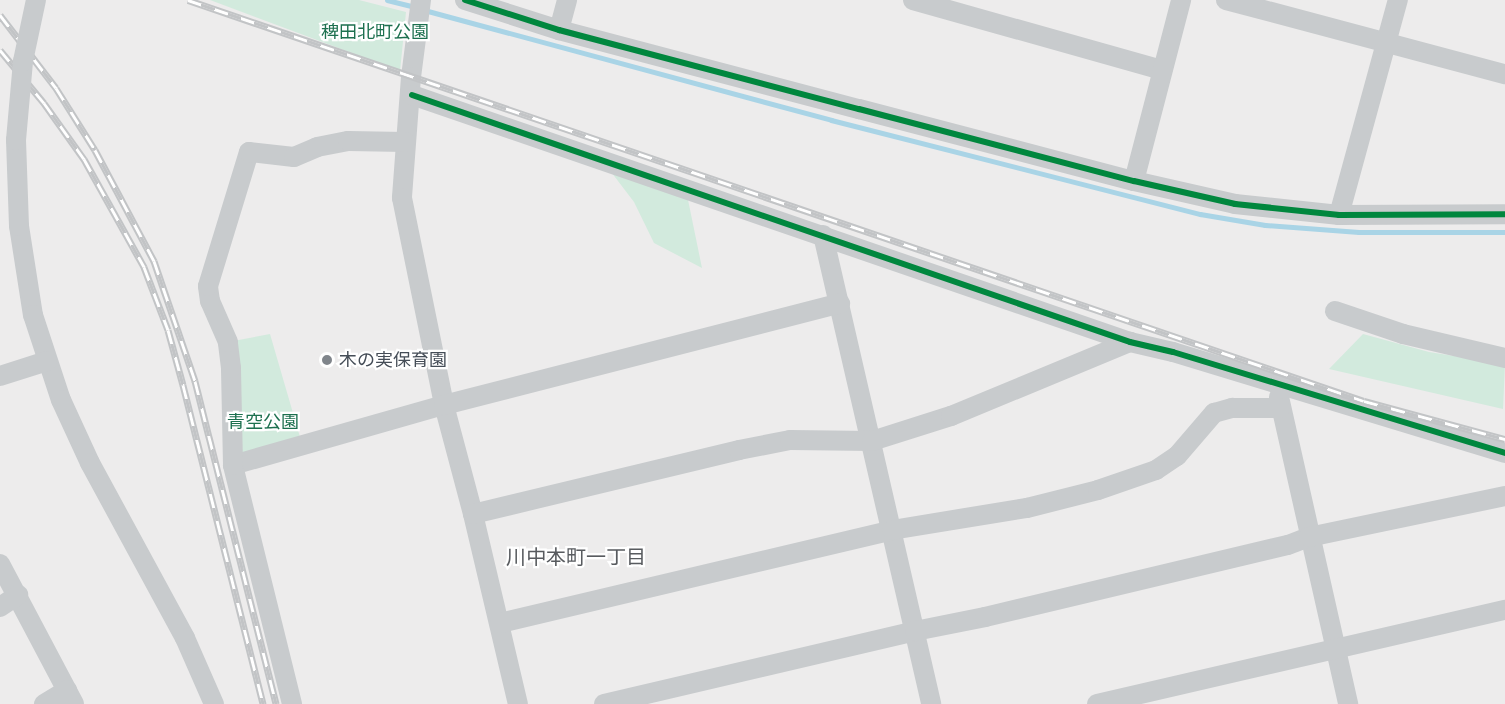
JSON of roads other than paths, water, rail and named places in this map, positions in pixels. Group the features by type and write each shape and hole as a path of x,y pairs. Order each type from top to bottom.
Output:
{"street":[{"path":"36,0 23,61 16,140 19,226 33,315 61,400 90,463 147,565 214,704"},
{"path":"421,0 405,142 402,198 404,217 444,405 500,623 518,704"},
{"path":"465,0 559,30 1134,181 1235,204 1339,215 1505,214"},
{"path":"559,30 567,0"},
{"path":"913,0 1161,70"},
{"path":"1134,181 1181,0"},
{"path":"1226,0 1505,74"},
{"path":"1339,215 1398,0"},
{"path":"412,95 1130,342 1173,352 1278,386 1505,453"},
{"path":"292,704 233,465 231,368 228,342 210,301 208,286 249,152 294,157 317,147 348,141 405,142"},
{"path":"824,235 931,704"},
{"path":"233,465 444,405 840,303"},
{"path":"1335,311 1403,334 1504,356"},
{"path":"473,514 739,450 790,440 872,441 951,416 1130,342"},
{"path":"0,376 47,361"},
{"path":"1278,386 1280,408 1348,704"},
{"path":"500,623 892,530 1027,508 1098,490 1156,470 1177,456 1214,413 1232,408 1280,408"},
{"path":"604,704 915,631 985,617 1288,545 1310,537 1505,496"},
{"path":"0,564 70,697 44,704"},
{"path":"0,607 18,595"},
{"path":"1097,704 1505,610"}],"waterway":[{"path":"387,0 415,7"},
{"path":"424,10 831,120 1200,214 1265,225 1359,232 1505,232"}],"railway":[{"path":"188,0 1364,401 1505,439"},
{"path":"0,15 56,88 95,150 154,261 195,381 276,704"},
{"path":"0,50 44,103 84,159 144,267 168,330 183,385 263,704"}],"place":[{"name":"木の実保育園","path":"327,360"}],"district":[{"name":"川中本町一丁目","path":"576,556"}],"park label":[{"name":"稗田北町公園","path":"375,32"},
{"name":"青空公園","path":"263,422"}]}
